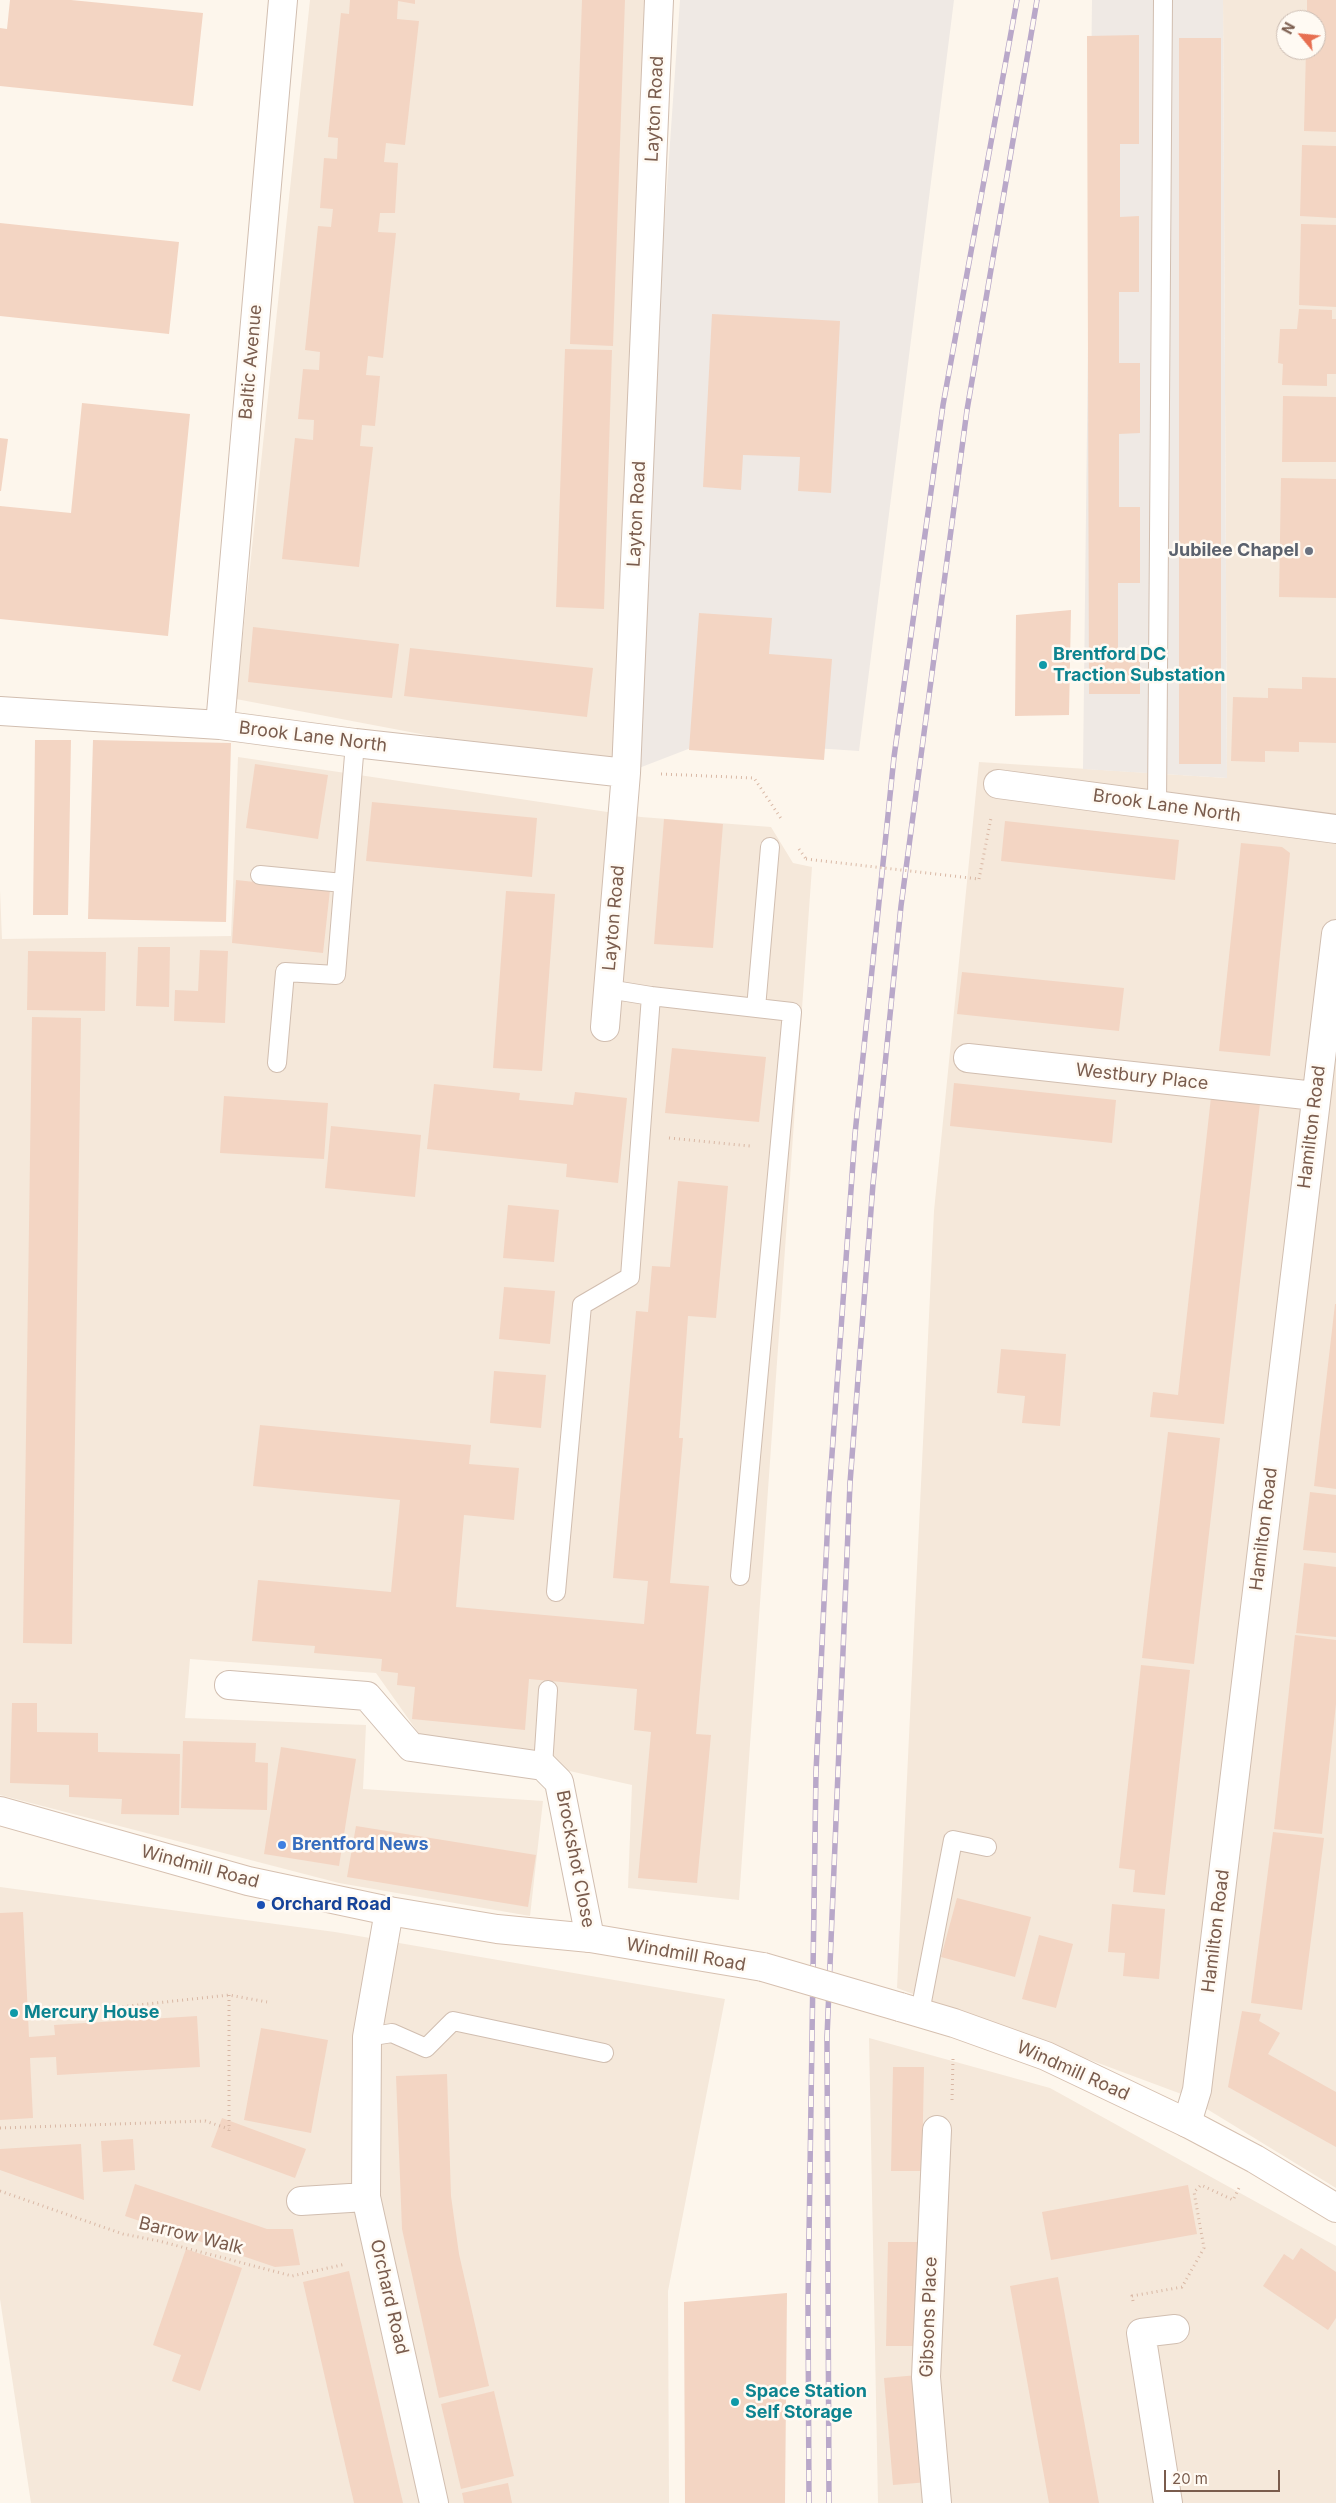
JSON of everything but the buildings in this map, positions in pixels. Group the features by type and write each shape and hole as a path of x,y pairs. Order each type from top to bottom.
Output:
{"street":[{"name":"Baltic Avenue","path":"220,725 283,0"},
{"name":"Layton Road","path":"605,1027 626,772 659,0"},
{"name":"Brook Lane North","path":"0,710 220,725 355,743 626,772"},
{"name":"Brook Lane North","path":"998,784 1336,829"},
{"name":"Hamilton Road","path":"1187,2123 1198,2090 1315,1096 1336,934"},
{"name":"Westbury Place","path":"968,1058 1315,1096"},
{"path":"229,1685 367,1696 412,1747 543,1766"},
{"name":"Brockshot Close","path":"543,1766 560,1782 590,1938"},
{"name":"Windmill Road","path":"0,1811 248,1882 389,1911 497,1929 590,1938 763,1967 910,2009 1046,2056 1187,2123 1255,2159 1336,2208"},
{"name":"Orchard Road","path":"389,1911 367,2037 366,2197 434,2503"},
{"name":"Gibsons Place","path":"937,2130 926,2377 937,2503"},
{"path":"301,2201 366,2197"},
{"path":"1168,2503 1141,2333 1174,2329"}],"lane":[{"path":"1157,805 1162,0"},
{"path":"276,1062 284,972 336,975 355,743"},
{"path":"756,1008 770,847"},
{"path":"260,875 343,884"},
{"path":"608,989 651,996 792,1012 740,1576"},
{"path":"556,1592 582,1305 630,1277 651,996"},
{"path":"543,1766 548,1690"},
{"path":"910,2009 953,1840 987,1846"},
{"path":"367,2037 392,2033 426,2048 454,2021 604,2053"}],"path":[{"path":"626,772 754,778 768,799"},
{"path":"806,859 979,879 998,784"},
{"path":"641,1135 779,1149"},
{"path":"228,1995 229,2135"},
{"path":"28,2017 228,1995 267,2002"},
{"path":"0,2128 205,2121 229,2129"},
{"path":"1141,2333 1132,2296 1182,2287 1204,2248 1194,2192 1201,2185 1233,2200"},
{"name":"Barrow Walk","path":"0,2192 123,2234 160,2240 292,2276 380,2257"}],"shaded area":[{"path":"310,0 645,0 626,773 236,699"},
{"path":"680,0 954,0 859,751 709,741 626,773"},
{"path":"1092,0 1223,0 1227,778 1083,769"},
{"path":"1223,0 1336,0 1336,2188 1184,2095 897,1988 934,1211 979,762 1227,778"},
{"path":"238,757 641,817 771,827 793,863 812,867 739,1900 628,1888 632,1785 422,1738 376,1673 190,1659 185,1718 366,1725 363,1789 543,1801 530,1916 339,1883 0,1795 0,890 2,939 231,936"},
{"path":"0,1887 335,1932 725,1999 668,2291 669,2503 31,2503 0,2299"},
{"path":"869,2038 1050,2088 1336,2246 1336,2503 878,2503"}],"railway":[{"path":"809,2503 808,2303 816,1772 829,1496 855,1134 894,757 943,405 1017,0"},
{"path":"829,2503 827,2037 850,1483 873,1184 901,906 967,410 1037,0"}],"place":[{"name":"Jubilee Chapel","path":"1309,551"},
{"name":"Brentford DC Traction Substation","path":"1043,665"},
{"name":"Brentford News","path":"282,1845"},
{"name":"Orchard Road","path":"261,1905"},
{"name":"Mercury House","path":"14,2013"},
{"name":"Space Station Self Storage","path":"735,2402"}]}
